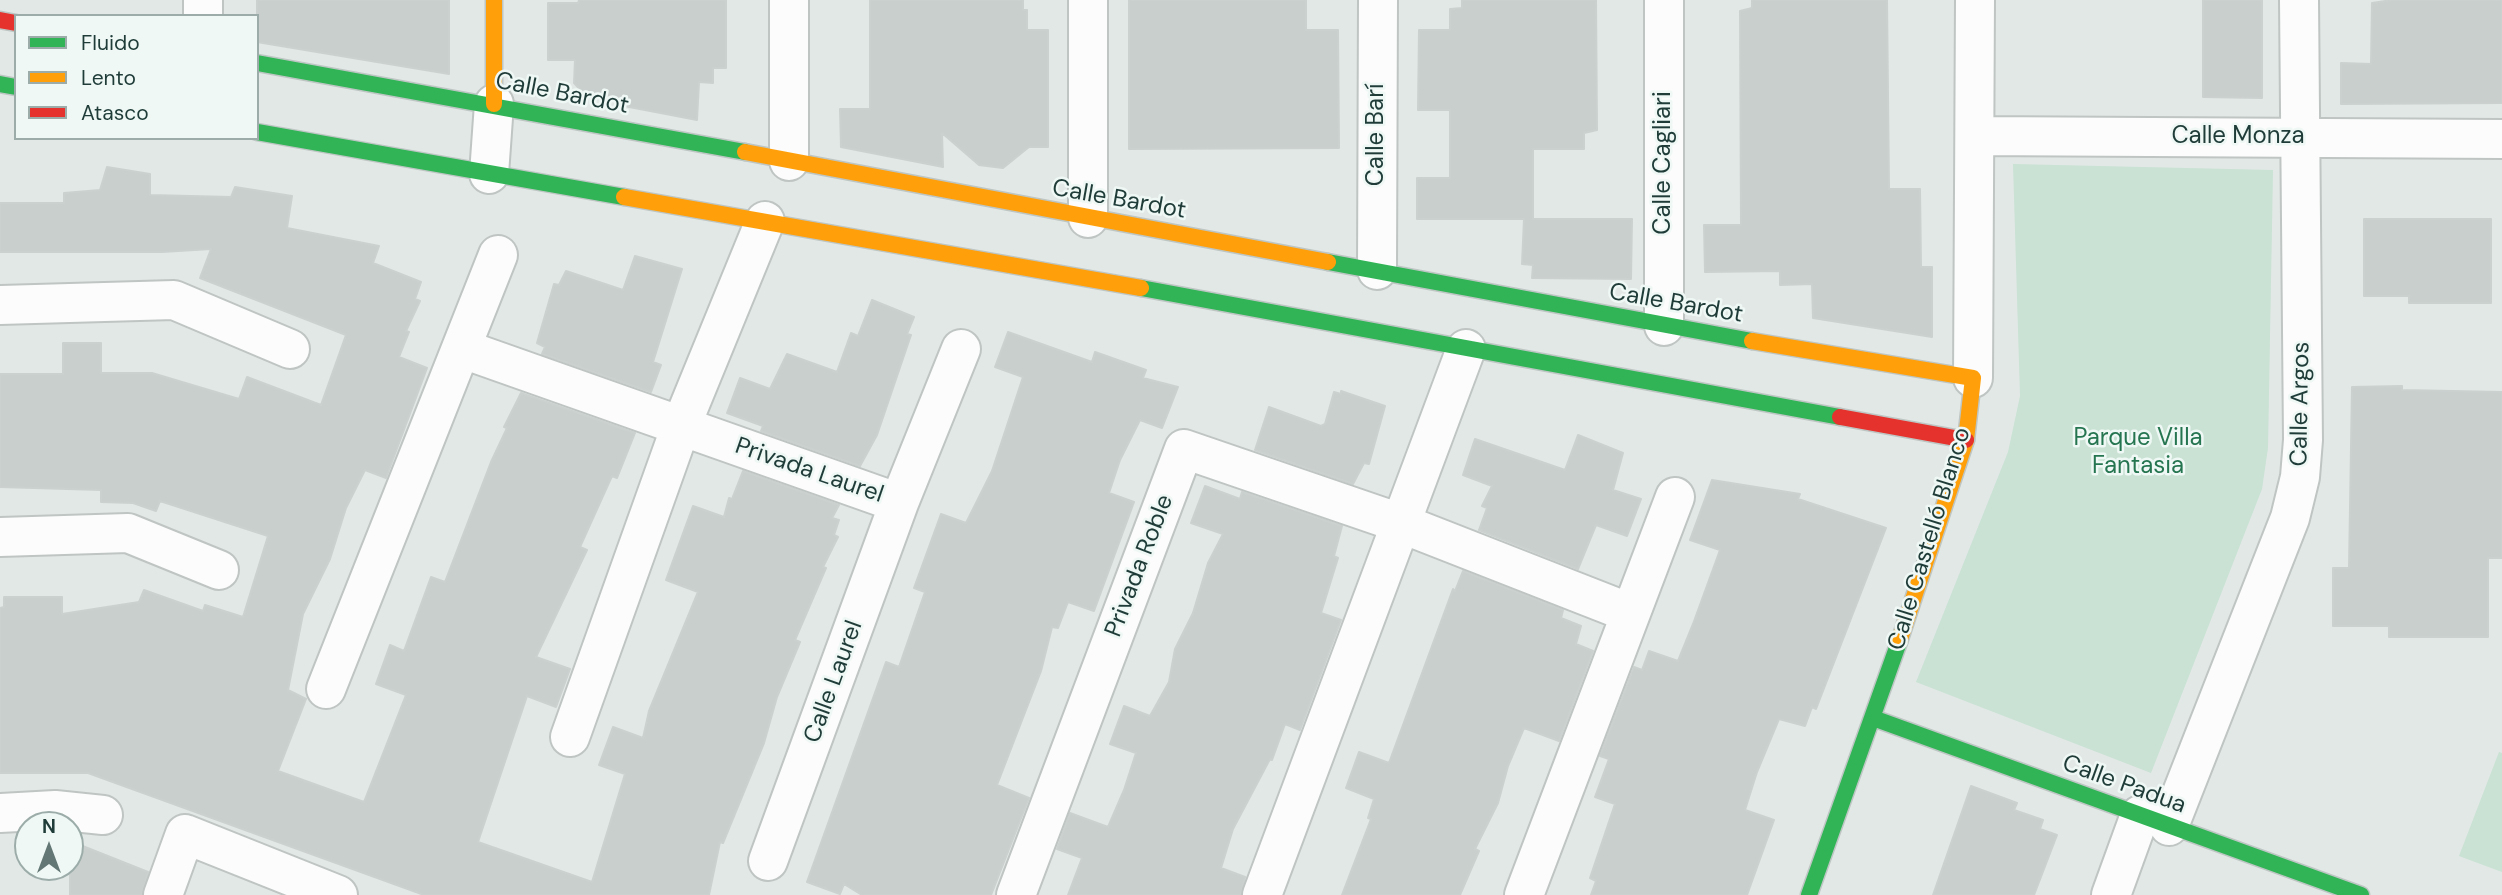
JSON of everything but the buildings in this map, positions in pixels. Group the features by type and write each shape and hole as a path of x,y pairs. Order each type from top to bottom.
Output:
{"street":[{"path":"489,174 494,104 494,0"},
{"path":"789,0 789,161"},
{"path":"1088,0 1088,218"},
{"name":"Calle Barí","path":"1377,270 1378,0"},
{"name":"Calle Cagliari","path":"1664,0 1664,326"},
{"name":"Calle Castelló Blanco","path":"1809,895 1966,440 1973,378 1975,0"},
{"name":"Calle Argos","path":"2110,895 2154,820 2290,518 2300,477 2304,440 2300,0"},
{"name":"Calle Bardot","path":"259,63 494,104 1088,218 1236,250 1377,270 1664,326 1973,378"},
{"path":"259,132 765,222 1222,296 1466,349 1966,440"},
{"name":"Calle Monza","path":"1975,136 2502,139"},
{"path":"570,737 681,426 765,222"},
{"path":"326,689 498,255"},
{"path":"0,305 174,300 290,349"},
{"name":"Privada Laurel","path":"463,349 899,503 961,349"},
{"path":"1262,895 1466,349"},
{"name":"Privada Roble","path":"1016,895 1184,449 1399,523 1630,613"},
{"path":"1524,895 1675,497"},
{"name":"Calle Laurel","path":"768,861 899,503"},
{"path":"0,537 128,533 219,570"},
{"name":"Calle Padua","path":"1872,718 2361,895"},
{"path":"0,813 55,810 103,815"},
{"path":"163,895 185,834 338,895"}],"green space":[{"name":"Parque Villa Fantasia","path":"2013,164 2273,170 2268,448 2262,489 2151,773 1916,682 2008,452 2020,396"},
{"path":"2499,752 2502,753 2502,872 2459,856"}],"traffic: fast":[{"path":"259,63 745,152"},
{"path":"0,84 14,87"},
{"path":"259,132 624,197"},
{"path":"1328,262 1752,341"},
{"path":"1141,288 1840,417"},
{"path":"1809,895 1899,642"},
{"path":"1873,718 2361,895"}],"traffic: slow":[{"path":"494,0 494,104"},
{"path":"745,152 1328,262"},
{"path":"624,197 1141,288"},
{"path":"1752,341 1973,378 1966,440 1899,642"}],"traffic: jam":[{"path":"0,20 14,23"},
{"path":"1840,417 1966,440"}]}
